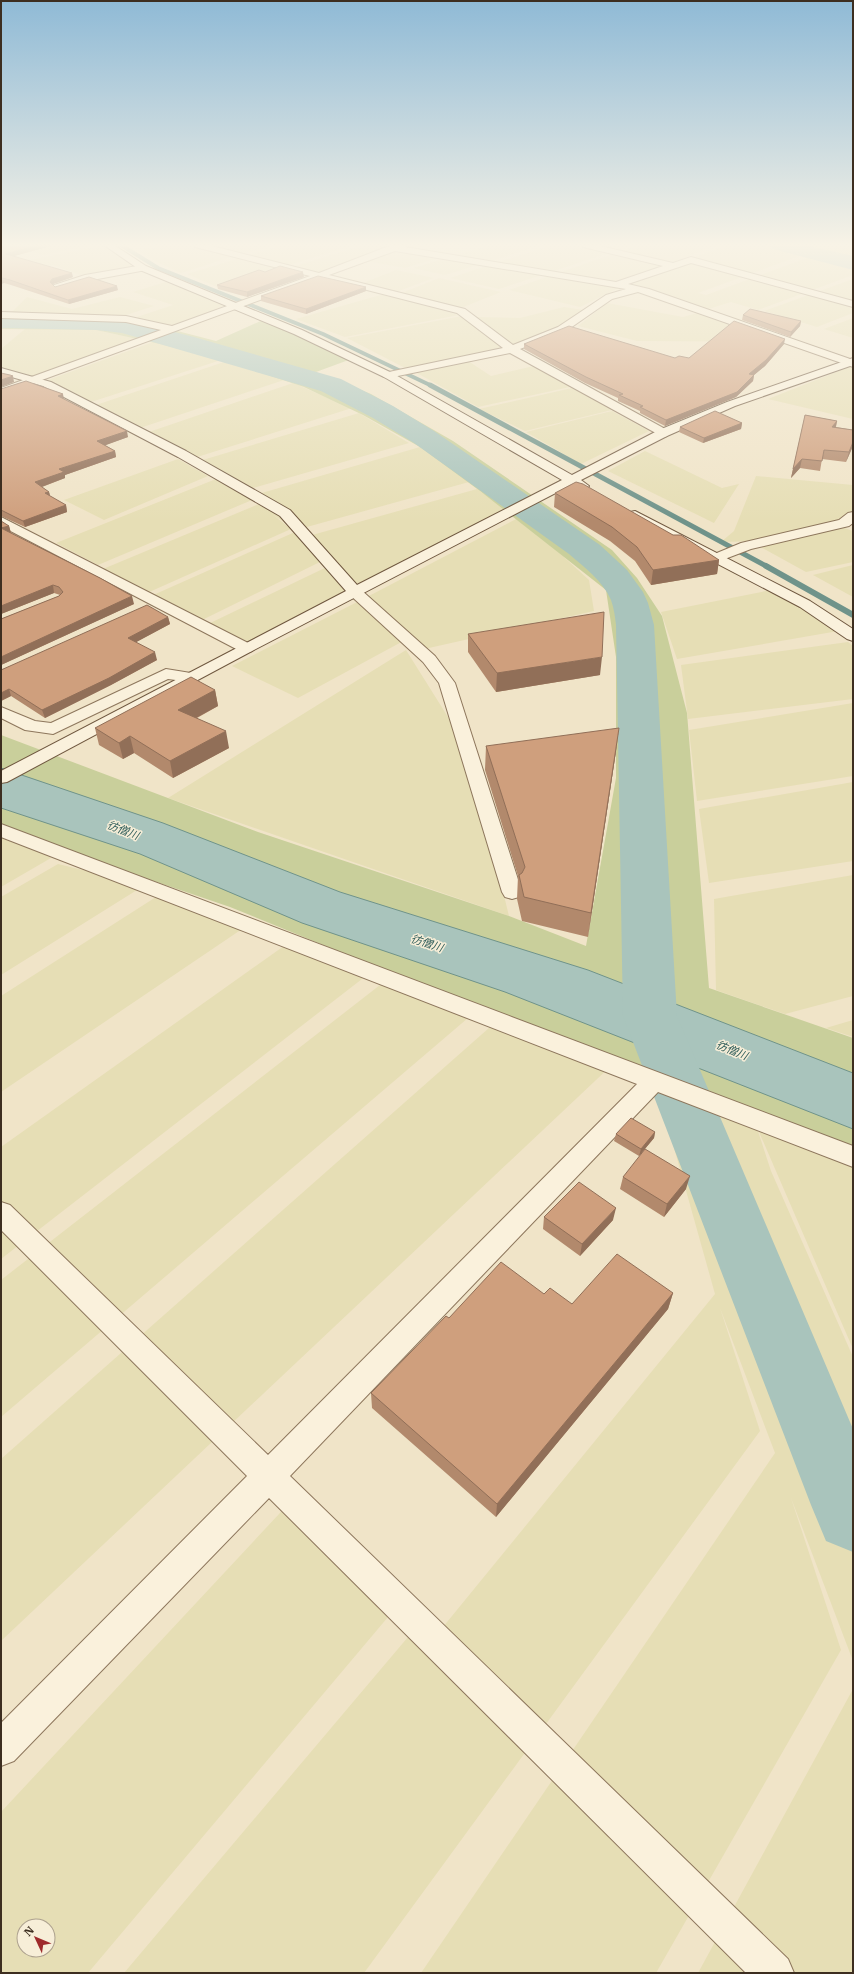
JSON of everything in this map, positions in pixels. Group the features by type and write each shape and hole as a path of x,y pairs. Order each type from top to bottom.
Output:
{"street":[{"path":"1,392 149,337"},
{"path":"309,337 388,375 592,491"},
{"path":"497,337 512,348 663,433"},
{"path":"388,375 512,348 541,337"},
{"path":"777,337 851,363"},
{"path":"1,778 246,648 663,433 731,404 851,363"},
{"path":"1,370 36,379 175,450 285,513 355,592 429,659 447,683 512,892"},
{"path":"624,509 805,604 853,636"},
{"path":"1,521 148,604 246,648"},
{"path":"718,558 746,546 850,522"},
{"path":"1,712 31,726 53,729 166,674 191,678"},
{"path":"1,830 853,1157"},
{"path":"1,1748 269,1476 655,1080"},
{"path":"1,1213 774,1973"}],"shaded area":[{"path":"15,337 129,337 142,340 36,379 1,371 1,349"},
{"path":"490,337 505,348 407,369 347,338"},
{"path":"503,337 537,337 516,346"},
{"path":"622,337 774,337 788,342 637,341"},
{"path":"153,342 221,360 91,402 48,380"},
{"path":"227,361 284,380 140,428 96,405"},
{"path":"468,361 491,376 534,366 570,387 478,407 415,372"},
{"path":"849,367 853,368 853,419 768,399"},
{"path":"293,383 352,408 194,458 146,433"},
{"path":"572,388 612,410 525,431 479,409"},
{"path":"612,411 649,431 581,464 526,432"},
{"path":"359,413 409,443 246,490 196,462"},
{"path":"420,447 469,482 296,530 272,514 291,529 147,593 103,569 259,504 252,500 98,565 56,543 216,479 248,497"},
{"path":"645,451 722,488 739,484 714,523 608,471"},
{"path":"178,459 208,476 104,520 64,500"},
{"path":"756,476 853,485 853,516 836,525 853,531 853,562 806,572 755,544 763,541 721,542 734,531"},
{"path":"477,489 510,513 360,590 305,537"},
{"path":"520,517 589,580 594,611 420,650 367,597"},
{"path":"295,532 326,559 198,622 151,596"},
{"path":"331,565 349,595 246,648 204,626"},
{"path":"853,565 853,597 813,575"},
{"path":"776,589 844,630 677,659 661,612"},
{"path":"363,599 407,639 298,698 232,666"},
{"path":"848,642 853,646 853,699 688,719 681,665"},
{"path":"406,650 468,749 509,916 168,798"},
{"path":"853,703 853,776 697,801 689,730"},
{"path":"853,782 853,861 709,883 699,809"},
{"path":"1,823 51,858 1,887"},
{"path":"58,864 145,885 1,975 1,897"},
{"path":"853,875 853,996 785,1014 716,990 714,899"},
{"path":"156,897 248,925 1,1092 1,996"},
{"path":"291,941 371,972 1,1259 1,1147"},
{"path":"389,978 475,1012 1,1417 1,1280"},
{"path":"498,1020 613,1064 1,1641 1,1459"},
{"path":"853,1020 853,1037 826,1028"},
{"path":"655,1080 853,1157 853,1349 756,1125 771,1171 853,1357 853,1661 791,1498 841,1650 656,1973 421,1973 775,1453 720,1308 760,1431 364,1973 124,1973 419,1624 434,1638 715,1294"},
{"path":"293,1499 399,1604 88,1973 1,1973 1,1812"},
{"path":"853,1689 853,1973 698,1973"}],"green space":[{"path":"129,337 201,337 216,341 225,337 306,337 354,358 316,372 371,394 453,441 612,550 637,578 662,616 687,713 709,988 853,1038 853,1158 627,1069 230,907 1,829 1,735 258,832 509,916 586,946 616,778 616,657 606,590 480,491 420,447 363,415 304,387 231,363"}],"water":[{"name":"彷僧川","path":"1,768 163,823 340,892 588,970 853,1073 853,1129 505,992 302,923 140,854 1,808"}],"building":[{"path":"541,337 606,337 675,358 679,356 689,358 714,337 780,337 785,339 766,360 749,374 754,375 737,392 666,420 640,407 643,406 619,395 623,394 586,377 524,344"},
{"path":"1,373 10,375 13,376 1,380"},
{"path":"26,381 63,394 58,396 127,431 97,441 115,451 59,469 64,472 35,482 49,492 45,493 66,505 23,521 1,510 1,389"},
{"path":"715,411 742,423 704,438 680,427"},
{"path":"805,415 837,421 832,427 853,430 853,442 849,452 824,450 822,461 802,459 793,469"},
{"path":"576,482 583,484 673,535 681,535 719,560 653,570 637,547 612,527 555,493"},
{"path":"1,521 9,526 1,528"},
{"path":"1,528 100,578 132,596 1,657 1,619 59,596 63,592 59,587 53,585 1,606"},
{"path":"147,605 168,617 128,638 155,652 109,678 42,710 9,689 1,693 1,670"},
{"path":"604,612 602,657 497,673 468,634"},
{"path":"191,677 215,690 178,710 226,731 170,761 130,736 119,743 95,728"},
{"path":"619,728 591,913 524,897 519,875 525,867 486,746"},
{"path":"631,1118 655,1132 641,1149 616,1134"},
{"path":"645,1149 690,1176 667,1204 623,1177"},
{"path":"579,1182 616,1208 582,1244 544,1217"},
{"path":"617,1254 673,1293 497,1504 371,1393 446,1316 449,1318 501,1262 544,1294 550,1288 572,1304"}],"waterway":[{"path":"166,337 331,385 383,412 424,437 581,547 601,564 625,592 632,609 635,625 650,1016 694,1121 837,1479 853,1514"},
{"path":"330,337 431,385"},
{"path":"431,385 768,567"},
{"path":"766,566 853,615"}]}
